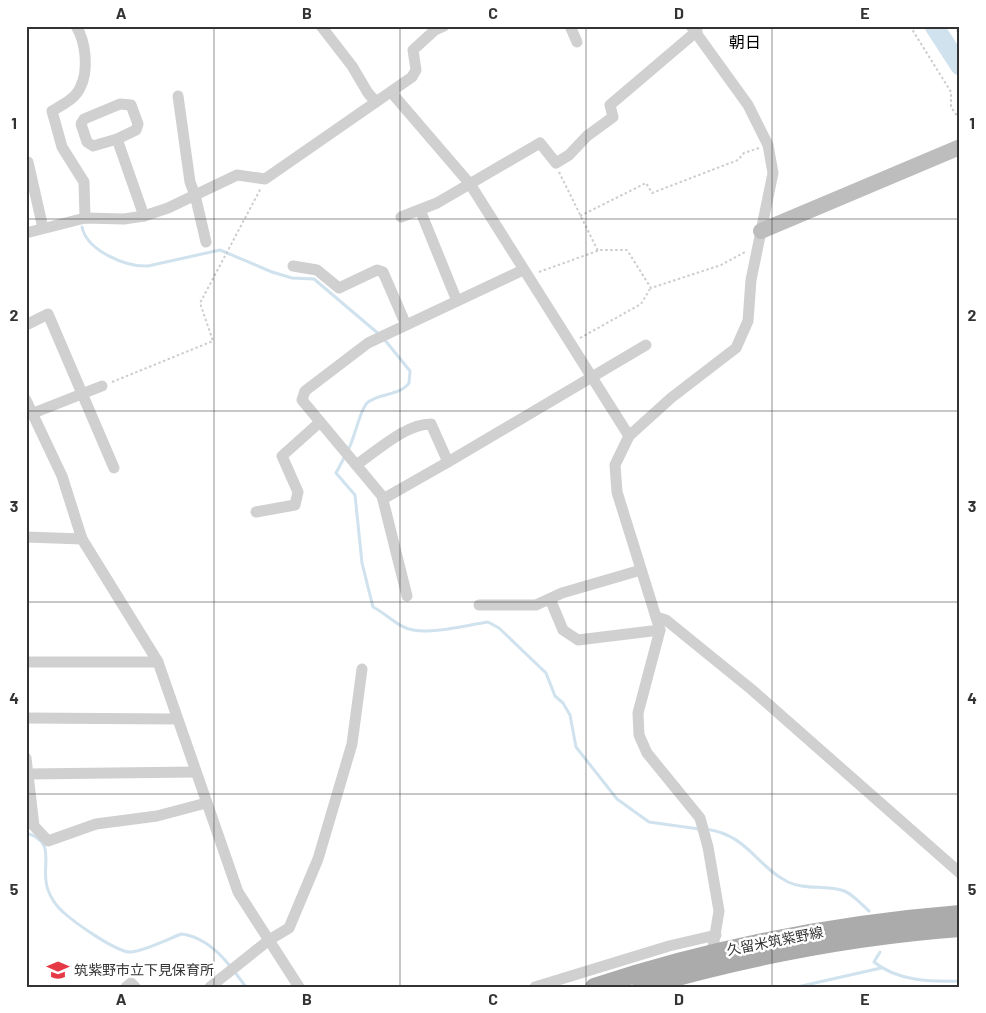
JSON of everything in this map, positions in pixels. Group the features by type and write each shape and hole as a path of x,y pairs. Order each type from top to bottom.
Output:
{"main road":[{"name":"久留米筑紫野線","path":"594,987 712,953 830,930 960,914"},
{"name":"久留米筑紫野線","path":"641,987 689,979 774,953 919,931 960,928"}],"street":[{"path":"76,26 81,34 85,63 83,79 79,90 67,103 52,111 62,147 84,182 85,218"},
{"path":"321,26 352,66 368,93 376,102"},
{"path":"26,233 85,218 124,219 144,216 237,175 265,179 412,76 416,70 413,50 435,30 444,26"},
{"path":"570,26 577,42"},
{"path":"401,217 437,203 540,143 556,163 569,155 587,136 613,117 610,105 694,29 748,105 768,145 773,172 752,280 748,321 736,348 670,398 629,436 615,465 617,492 660,630 638,713 639,735 648,753 700,818 708,847 719,911 712,953"},
{"path":"391,92 470,184 590,378 629,436"},
{"path":"178,96 190,182 206,242"},
{"path":"120,104 131,105 138,124 136,130 117,138 93,146 87,142 80,124 84,119 120,104"},
{"path":"117,138 144,216"},
{"path":"760,239 960,147"},
{"path":"28,162 43,228"},
{"path":"420,210 456,301"},
{"path":"293,266 317,270 339,288 377,270 383,272 406,325"},
{"path":"407,596 383,499 302,400 305,391 368,343 456,301 526,273"},
{"path":"26,325 48,314 114,468"},
{"path":"383,499 646,345"},
{"path":"31,414 102,386"},
{"path":"26,400 62,476 82,539 158,662 238,892 299,987"},
{"path":"256,512 295,505 298,492 282,456 320,422"},
{"path":"356,465 402,434 424,424 431,424 448,462"},
{"path":"26,537 82,539"},
{"path":"479,605 536,604 641,570"},
{"path":"550,599 562,630 578,640 660,630"},
{"path":"656,616 666,620 751,688 960,873"},
{"path":"26,662 158,662"},
{"path":"210,987 269,940 289,928 318,859 352,744 362,668"},
{"path":"26,718 177,719"},
{"path":"26,758 34,826 48,841 96,824 157,816 206,803"},
{"path":"28,774 195,772"},
{"path":"535,987 660,949 716,935"},
{"path":"126,987 131,983 134,987"}],"path":[{"path":"910,26 951,92 951,107 960,120"},
{"path":"954,26 960,35"},
{"path":"580,216 646,183 652,193 738,160 744,153 768,145"},
{"path":"556,163 565,188 598,251"},
{"path":"102,386 213,341 200,303 265,179"},
{"path":"569,344 641,304 651,288 721,265 750,249 760,239"},
{"path":"526,273 598,251 627,250 651,288"}],"waterway":[{"path":"934,26 960,66"},
{"path":"82,227 85,236 99,250 129,264 148,266 220,250 272,272 292,278 314,279 380,335"},
{"path":"348,450 367,403 377,397 400,390 409,383 410,371 384,339"},
{"path":"345,456 336,473 355,495 362,563 373,607 402,626 413,630 440,630 488,622 499,628 546,673 555,696 563,703 570,715 576,747 617,799 649,822 699,829"},
{"path":"706,829 720,832 742,844 768,868 788,882 801,886 845,891 869,911"},
{"path":"26,833 42,842 45,849 46,881 54,902 60,910 96,936 116,948 131,952 150,947 181,934 188,935 208,945 230,966"},
{"path":"880,952 874,962 904,977 938,981 960,981"},
{"path":"797,987 881,968"},
{"path":"234,971 246,987"}],"place":[{"name":"筑紫野市立下見保育所","path":"58,970"}],"district":[{"name":"朝日","path":"745,42"}]}
